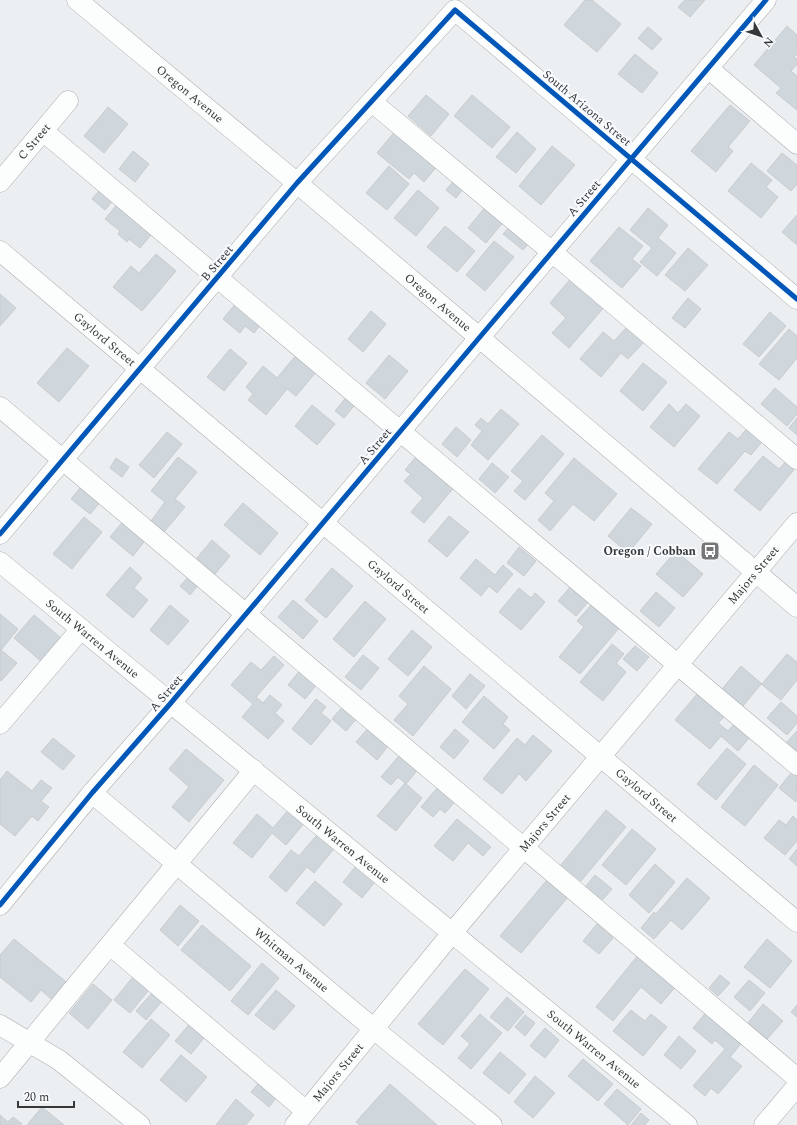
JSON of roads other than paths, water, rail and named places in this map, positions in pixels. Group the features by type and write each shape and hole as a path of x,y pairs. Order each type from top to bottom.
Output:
{"street":[{"name":"Oregon Avenue","path":"77,0 297,183 797,607"},
{"name":"A Street","path":"0,905 92,793 170,704 766,0"},
{"name":"B Street","path":"0,534 297,183 455,10"},
{"name":"South Arizona Street","path":"455,10 797,299"},
{"path":"708,68 797,144"},
{"name":"C Street","path":"0,182 68,101"},
{"path":"372,102 797,459"},
{"path":"43,131 797,765"},
{"name":"Gaylord Street","path":"0,251 797,922"},
{"path":"0,406 797,1078"},
{"name":"Majors Street","path":"300,1118 452,932 797,523"},
{"name":"South Warren Avenue","path":"0,562 170,704 254,770 687,1125"},
{"path":"0,724 81,629"},
{"path":"0,1078 254,770"},
{"name":"Whitman Avenue","path":"92,793 373,1028 492,1125"},
{"path":"110,945 300,1118"},
{"path":"0,1025 59,1060 140,1125"},
{"path":"764,1125 797,1086"}],"place":[{"name":"Oregon / Cobban","path":"710,551"}]}
